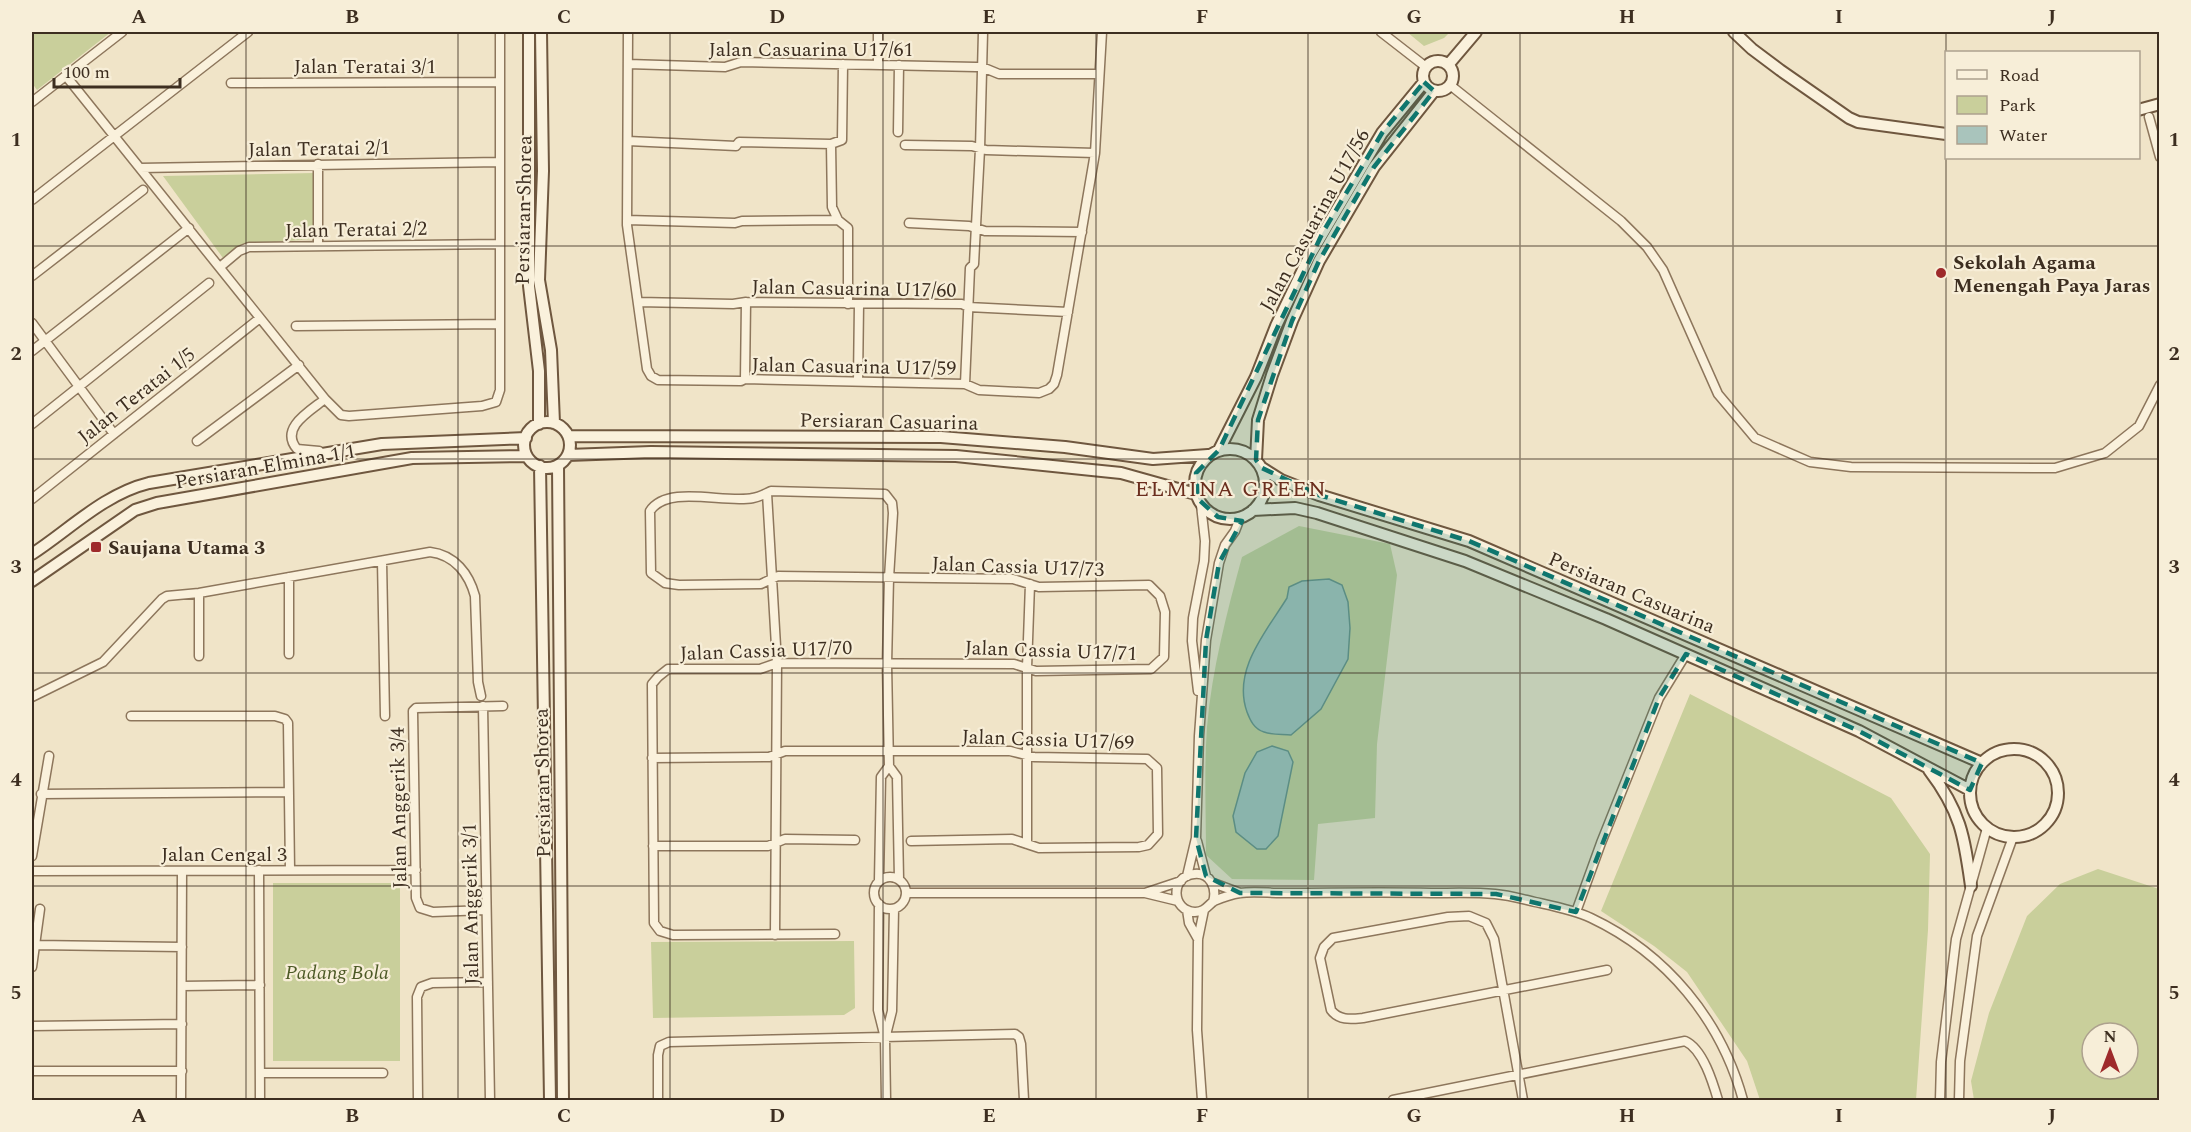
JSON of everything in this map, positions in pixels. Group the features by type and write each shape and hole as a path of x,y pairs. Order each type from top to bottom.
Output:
{"street":[{"path":"32,102 123,32"},
{"path":"32,200 248,32"},
{"path":"66,76 325,399 341,415 482,406 496,402 500,390 500,32"},
{"name":"Persiaran Shorea","path":"529,32 530,286 539,372 538,424"},
{"name":"Persiaran Shorea","path":"541,32 543,171 539,280 551,350 554,423"},
{"name":"Jalan Casuarina U17/59","path":"628,32 627,220 648,369 651,376 658,380 741,381 745,379 965,384 979,390 1039,393 1049,389 1058,375 1095,153 1102,32"},
{"path":"878,32 878,65"},
{"path":"965,384 970,268 974,264 980,149 983,32"},
{"path":"1381,32 1426,67"},
{"path":"1448,65 1476,32"},
{"path":"1734,32 1780,70 1849,118 1858,122 1945,134"},
{"path":"1439,61 1448,65 1453,74 1450,85 1444,90 1434,91 1426,86 1423,72 1426,67 1439,61"},
{"name":"Jalan Casuarina U17/61","path":"628,64 725,67 741,62 899,65 982,67 999,74 1100,74"},
{"path":"628,141 736,146 739,142 831,144 842,140 843,64"},
{"path":"898,132 899,65"},
{"name":"Jalan Teratai 3/1","path":"231,83 500,82"},
{"name":"Jalan Casuarina U17/56","path":"1219,450 1256,377 1281,316 1323,232 1382,133 1424,82"},
{"path":"1450,85 1621,221 1663,270 1718,394 1755,438 1810,462 1851,466 2055,468 2105,453 2139,426 2160,385"},
{"name":"Jalan Casuarina U17/56","path":"1259,464 1258,420 1292,321 1319,261 1374,168 1434,91"},
{"path":"2140,110 2160,104"},
{"path":"2149,117 2160,157"},
{"path":"831,144 832,207 838,220 848,228 848,304"},
{"path":"905,145 972,146 980,149 1095,153"},
{"name":"Jalan Teratai 2/1","path":"140,168 499,162"},
{"path":"318,164 318,246"},
{"path":"32,276 143,190"},
{"path":"627,220 735,223 838,220"},
{"path":"909,223 975,228 985,231 1082,232"},
{"path":"32,351 189,228"},
{"name":"Jalan Teratai 2/2","path":"220,267 238,250 249,247 499,244"},
{"path":"32,424 209,283"},
{"name":"Jalan Casuarina U17/60","path":"639,302 962,304 968,307 1068,312"},
{"path":"745,379 746,302"},
{"path":"858,381 859,304"},
{"name":"Jalan Teratai 1/5","path":"32,499 260,318"},
{"path":"32,323 114,434"},
{"path":"296,326 499,324"},
{"path":"197,441 299,365"},
{"path":"325,399 291,429 290,438 297,449 319,451 382,444"},
{"path":"554,423 569,436 568,455 558,465 540,466 527,456 526,438 531,429 538,424 554,423"},
{"name":"Persiaran Casuarina","path":"569,436 941,437 1065,447 1153,459 1208,455"},
{"name":"Persiaran Elmina 1/1","path":"32,554 114,496 137,486 382,444 526,438"},
{"path":"1200,709 1192,641 1193,618 1204,561 1205,541 1201,505 1194,483 1196,473 1208,455 1219,450 1239,450 1259,464 1265,477 1263,495 1253,510 1240,518 1229,519 1218,517 1201,505"},
{"name":"Persiaran Casuarina","path":"568,455 651,452 956,456 1121,473 1196,494"},
{"name":"Persiaran Elmina 1/1","path":"32,580 144,506 412,458 527,456"},
{"name":"Persiaran Casuarina","path":"1259,464 1281,480 1319,495 1468,541 1982,763"},
{"name":"Persiaran Shorea","path":"558,465 563,1101"},
{"name":"Persiaran Shorea","path":"540,466 550,1101"},
{"path":"835,934 775,934 777,663 766,493 771,491 885,494 892,503 887,664 890,751 889,766 881,777 879,880 874,895 879,904 878,1010 885,1038 886,1101"},
{"name":"Jalan Cassia U17/73","path":"766,493 753,498 668,497 654,505 650,511 651,573 665,583 679,585 761,584 778,576 1013,579 1040,587 1149,585 1160,596 1165,612"},
{"name":"Persiaran Casuarina","path":"1253,510 1295,508 1317,513 1465,561 1686,654 1859,731 1970,790"},
{"path":"1178,901 1176,891 1184,878 1196,837 1200,709 1206,640 1219,563 1225,545 1235,531 1240,518"},
{"path":"32,697 103,662 167,596 430,552 437,553 461,567 472,586 475,596 477,670 481,696"},
{"path":"382,561 385,716"},
{"path":"289,577 289,654"},
{"path":"911,841 1012,839 1027,844 1027,668 1030,584"},
{"path":"199,592 199,656"},
{"name":"Jalan Cassia U17/71","path":"887,664 1014,664 1036,670 1151,669 1164,657 1165,612"},
{"path":"1576,912 1659,698 1686,654"},
{"name":"Jalan Cassia U17/70","path":"775,934 673,935 660,931 654,923 652,684 668,669 760,669 777,663 887,664"},
{"path":"483,706 503,706"},
{"name":"Jalan Anggerik 3/4","path":"483,706 416,708 413,711 416,898 420,908 433,912 486,910"},
{"name":"Jalan Anggerik 3/1","path":"483,706 490,1101"},
{"path":"131,716 275,716 285,718 288,723 290,870"},
{"path":"2009,750 2025,751 2039,757 2048,765 2055,776 2058,800 2055,812 2048,823 2038,831 2026,836 2013,837 1998,835 1987,828 1977,817 1970,790 1974,776 1982,763 1995,754 2009,750"},
{"name":"Jalan Cassia U17/69","path":"652,758 769,757 785,751 1010,751 1027,755 1147,759 1157,768 1158,834 1148,845 1040,848 1027,844"},
{"path":"32,856 49,756"},
{"path":"1925,765 1945,791 1958,816 1965,839 1971,886"},
{"path":"889,766 897,777 899,879"},
{"path":"42,794 289,792"},
{"path":"1940,1101 1941,1062 1956,939 1987,828"},
{"path":"880,830 897,830"},
{"path":"1196,837 1206,876 1213,883 1240,893"},
{"path":"1959,1101 1960,1061 1977,936 2013,837"},
{"path":"653,846 768,846 785,839 855,840"},
{"path":"181,1101 182,870"},
{"path":"259,870 260,1101"},
{"name":"Jalan Cengal 3","path":"32,871 416,870"},
{"path":"1144,893 1194,874 1206,876"},
{"path":"879,880 889,876 899,879 906,887 907,893 903,903 894,909 888,909 879,904"},
{"path":"1213,883 1215,889 1213,902"},
{"path":"907,893 1144,893 1178,901 1187,910 1198,912 1213,902 1240,893 1496,894 1576,912 1628,938 1664,967 1695,1001 1721,1043 1736,1075 1743,1101"},
{"path":"32,967 40,909"},
{"path":"885,1038 892,1011 894,909"},
{"path":"1187,910 1189,923 1198,939"},
{"path":"1202,1101 1197,1030 1198,939 1204,910"},
{"path":"1523,1101 1502,991 1494,939 1486,923 1469,916 1448,917 1334,938 1324,946 1320,958 1332,1010 1335,1015 1349,1020 1502,991 1607,970"},
{"path":"35,945 182,947"},
{"path":"418,1101 417,997 421,987 432,983 488,982"},
{"path":"182,986 260,985"},
{"path":"32,1026 182,1024"},
{"path":"658,1101 658,1055 660,1046 669,1042 1015,1034 1019,1037 1024,1101"},
{"path":"1393,1101 1685,1041 1691,1044 1709,1071 1718,1101"},
{"path":"32,1071 182,1071"},
{"path":"260,1072 383,1072"}],"highlighted area":[{"path":"1424,82 1434,91 1374,167 1319,261 1292,321 1258,420 1256,460 1262,468 1319,495 1469,541 1982,763 1970,790 1859,731 1686,654 1659,698 1576,912 1496,894 1240,893 1206,876 1196,838 1206,640 1219,563 1242,521 1218,517 1198,499 1196,473 1219,450 1323,232 1382,133"}],"green space":[{"path":"32,32 111,32 37,90 32,83"},
{"path":"1407,32 1450,32 1444,38 1424,46"},
{"path":"314,173 315,239 246,244 237,247 223,258 163,176"},
{"path":"1299,526 1390,544 1397,575 1377,744 1375,818 1318,824 1314,880 1232,879 1206,855 1206,743 1216,662 1242,557"},
{"path":"1690,694 1891,798 1930,854 1928,930 1916,1100 1760,1100 1747,1061 1687,972 1654,946 1601,911"},
{"path":"2098,869 2159,889 2159,1100 1974,1100 1971,1081 1989,1013 2027,916 2060,884"},
{"name":"Padang Bola","path":"273,883 400,883 400,1061 273,1061"},
{"path":"854,941 855,1008 844,1015 653,1018 651,942"}],"water":[{"path":"1329,579 1342,585 1348,602 1350,628 1348,659 1321,709 1291,735 1261,731 1255,726 1247,712 1244,696 1244,681 1254,652 1287,598 1289,587 1302,581"},
{"path":"1272,746 1288,751 1293,762 1278,836 1266,849 1257,849 1236,832 1233,816 1245,773 1257,752"}],"place":[{"name":"Sekolah Agama Menengah Paya Jaras","path":"1941,273"},
{"name":"Saujana Utama 3","path":"96,547"}],"district":[{"name":"ELMINA GREEN","path":"1231,488"}]}
